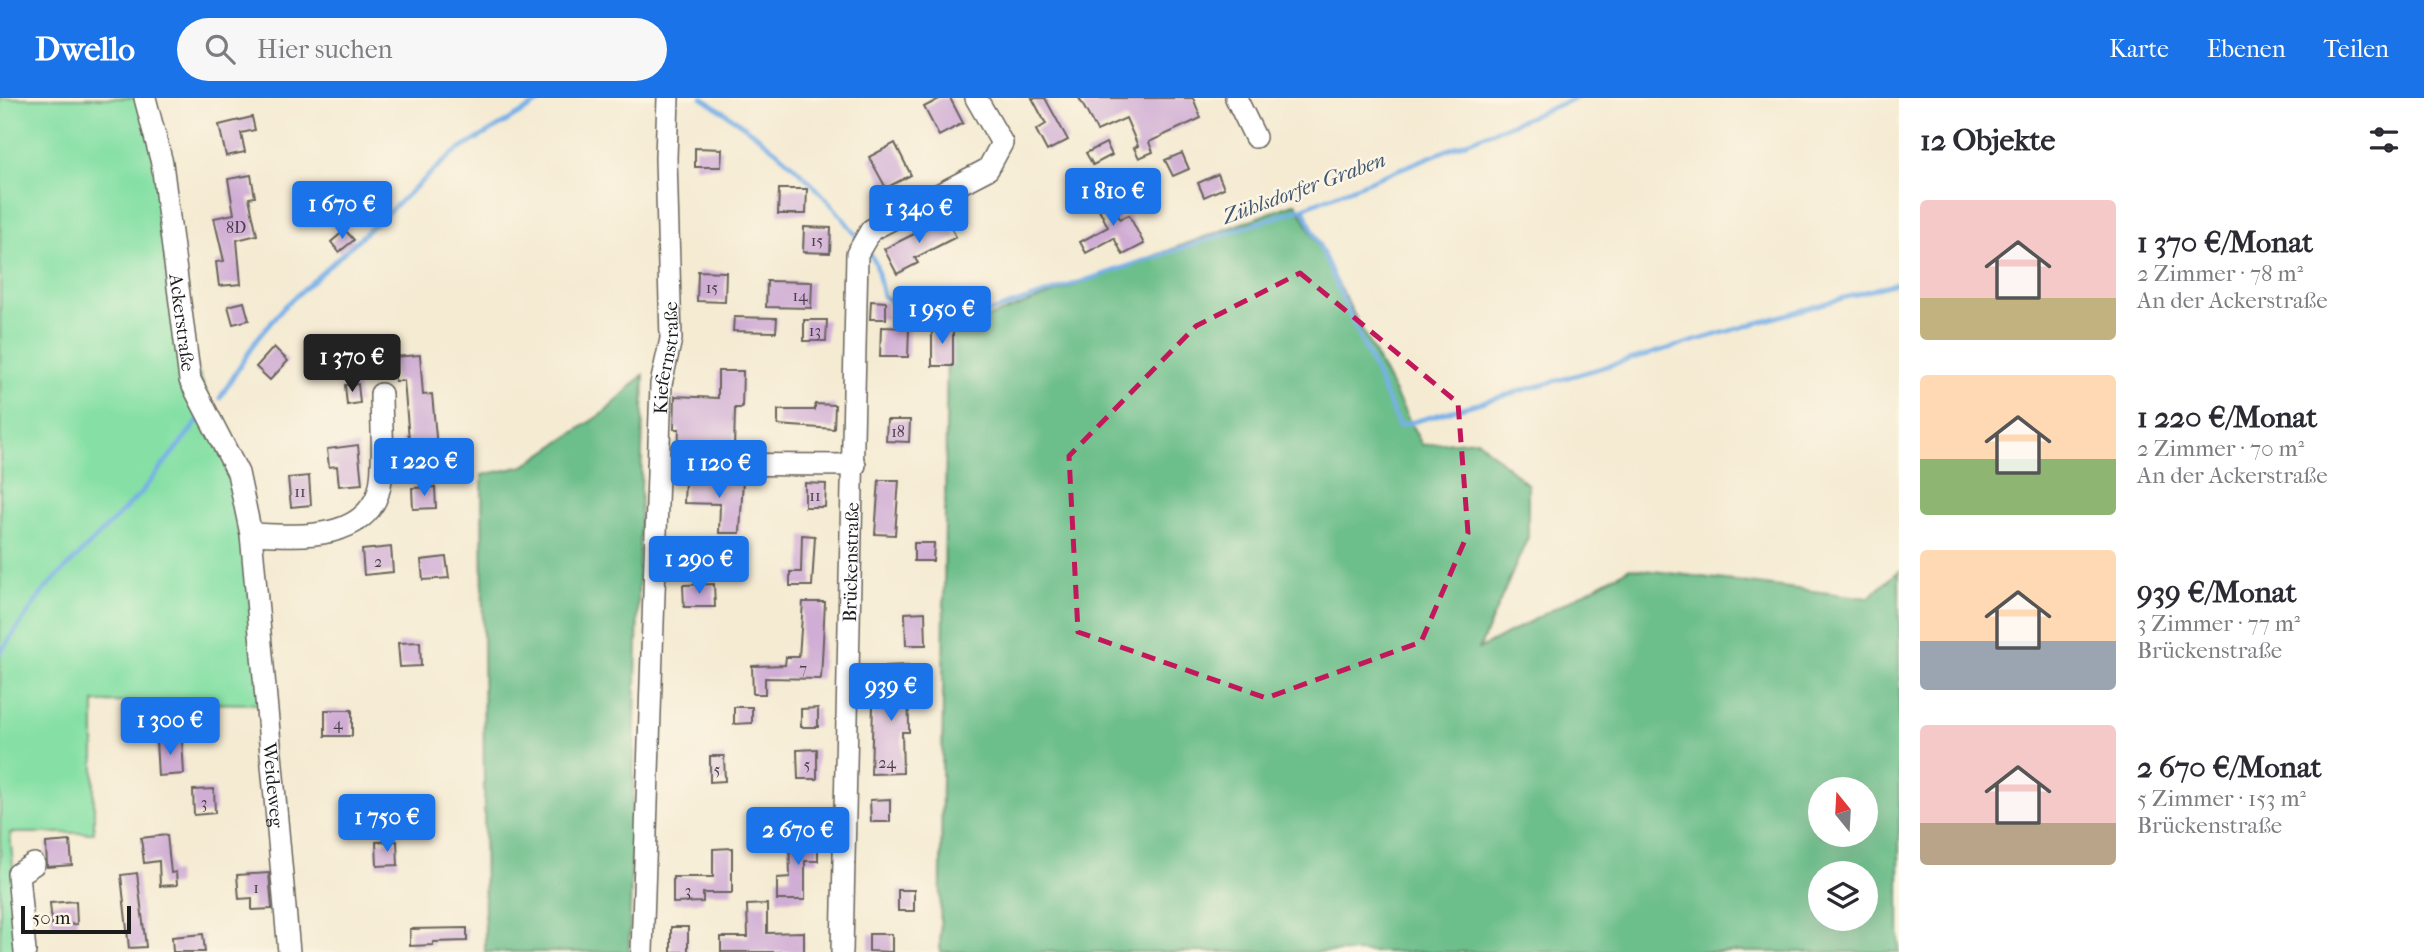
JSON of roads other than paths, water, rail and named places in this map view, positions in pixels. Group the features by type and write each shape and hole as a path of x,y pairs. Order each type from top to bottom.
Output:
{"street":[{"name":"Ackerstraße","path":"145,98 162,163 190,380 238,473 251,534"},
{"name":"Kiefernstraße","path":"642,952 661,384 671,339 666,158 668,98"},
{"name":"Brückenstraße","path":"842,952 855,464 857,254 871,230 988,169 1002,142 976,98"},
{"path":"1236,98 1255,137"},
{"path":"251,534 313,536 350,525 370,507 380,486 382,394"},
{"path":"658,467 672,464 855,464"},
{"name":"Weideweg","path":"251,534 289,952"},
{"path":"26,952 18,874 34,864"}],"waterway":[{"name":"Zühlsdorfer Graben","path":"220,398 257,339 284,307 452,154 546,98"},
{"name":"Zühlsdorfer Graben","path":"702,98 746,127 787,160 825,197 858,238"},
{"name":"Zühlsdorfer Graben","path":"870,254 876,264 883,296 926,322 966,320 1303,208 1576,98"},
{"path":"1303,208 1399,426 1899,282"},
{"name":"Zühlsdorfer Graben","path":"0,653 45,589 141,493 202,416"}]}
